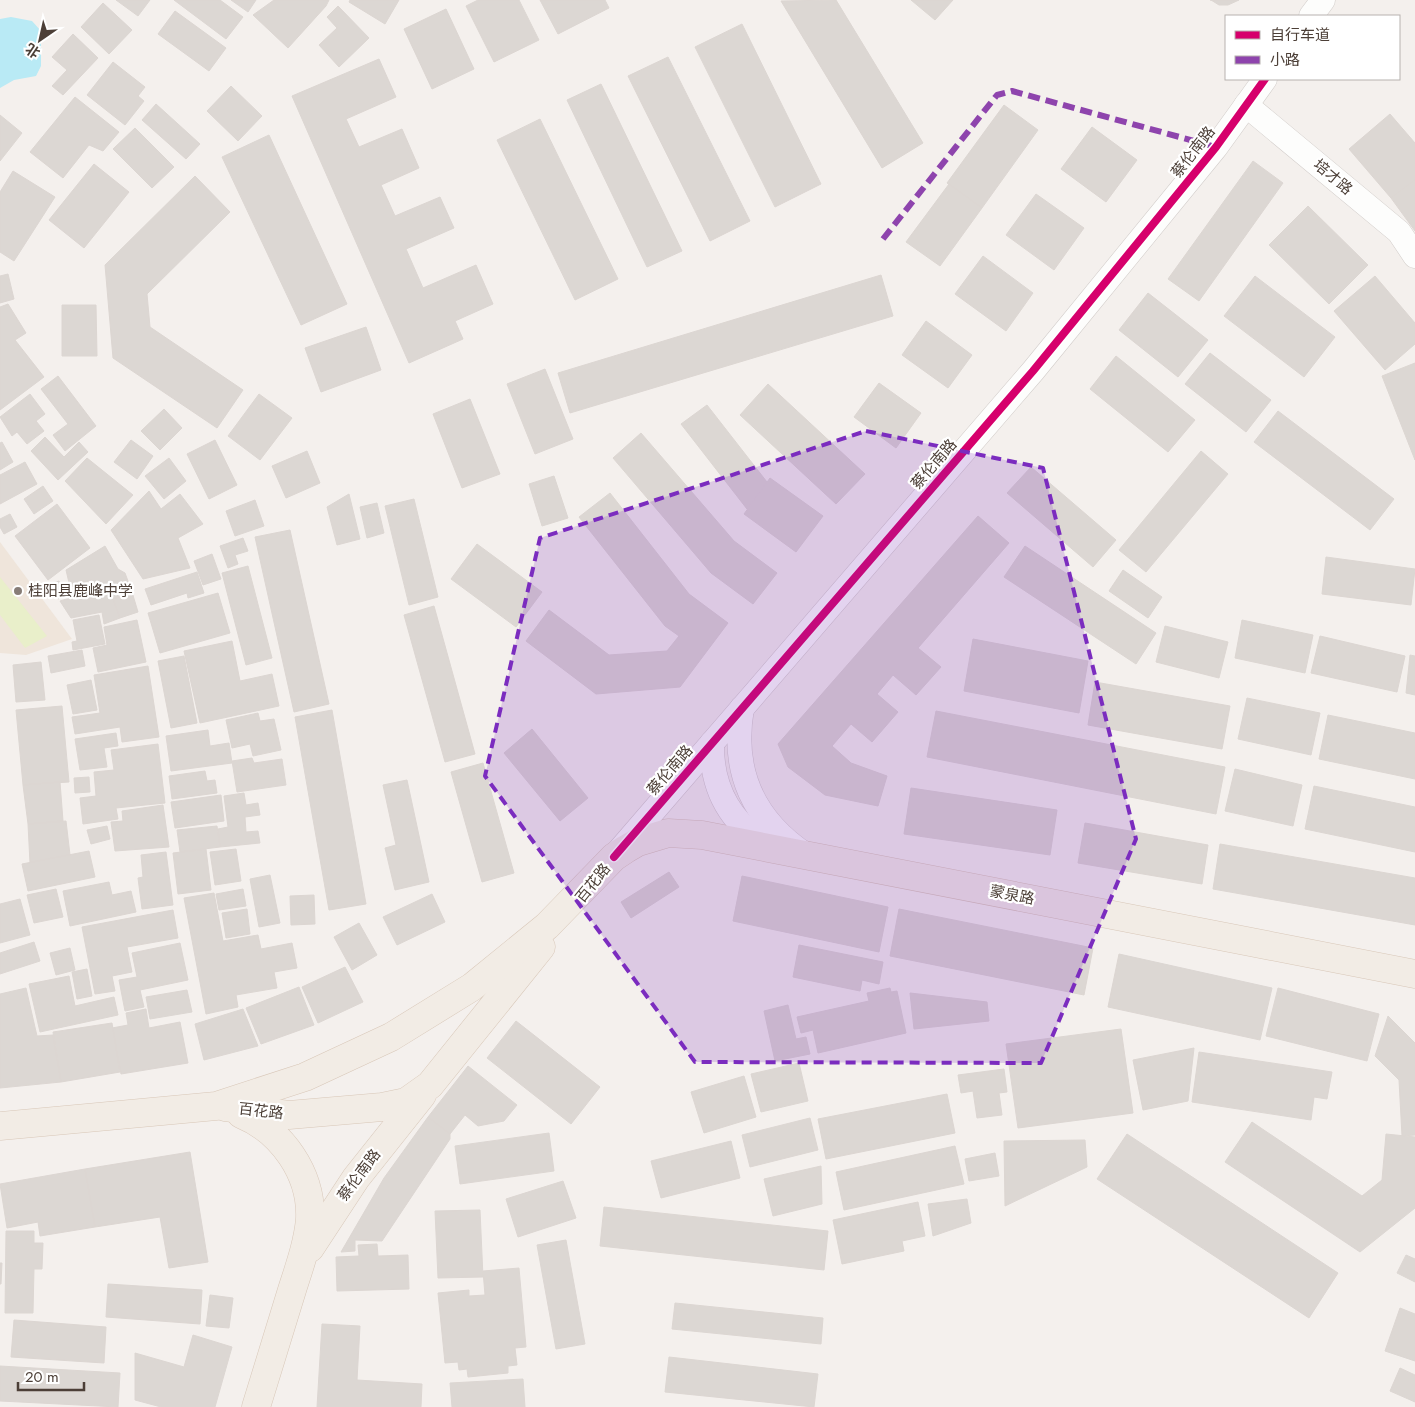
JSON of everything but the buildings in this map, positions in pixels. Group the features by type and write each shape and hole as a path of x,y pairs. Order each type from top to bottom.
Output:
{"main road":[{"name":"蒙泉路","path":"614,857 638,842 668,833 702,834 1415,974"},
{"name":"百花路","path":"0,1126 216,1106 290,1115 382,1107 406,1102 430,1086 614,857"},
{"name":"百花路","path":"216,1106 314,1073 382,1042 432,1013 472,987 518,951 582,893 614,857"},
{"name":"蔡伦南路","path":"298,1271 340,1200 430,1086"},
{"name":"蔡伦南路","path":"216,1106 232,1110 263,1126 276,1136 298,1166 309,1201 310,1220 298,1271 256,1407"}],"street":[{"path":"1312,15 1323,0"},
{"name":"蔡伦南路","path":"614,857 1033,371 1216,146 1264,80"},
{"name":"培才路","path":"1246,105 1399,232 1415,256"},
{"path":"742,708 739,726 740,760 750,794 758,809 780,835 806,855"},
{"path":"712,743 714,775 725,805 746,830 772,848"}],"highlighted area":[{"path":"866,431 1043,468 1136,839 1041,1063 695,1062 485,776 540,538"}],"shaded area":[{"name":"桂阳县鹿峰中学","path":"0,542 72,639 26,655 0,653"}],"green space":[{"path":"0,577 47,636 25,648 0,615"}],"water":[{"path":"11,17 32,21 41,31 41,66 36,76 14,80 0,88 0,19"}],"marked path":[{"path":"883,239 997,95 1012,91 1216,147"}],"cycle path":[{"path":"614,857 1033,371 1216,147 1264,80"}],"place":[{"name":"桂阳县鹿峰中学","path":"18,591"}]}
